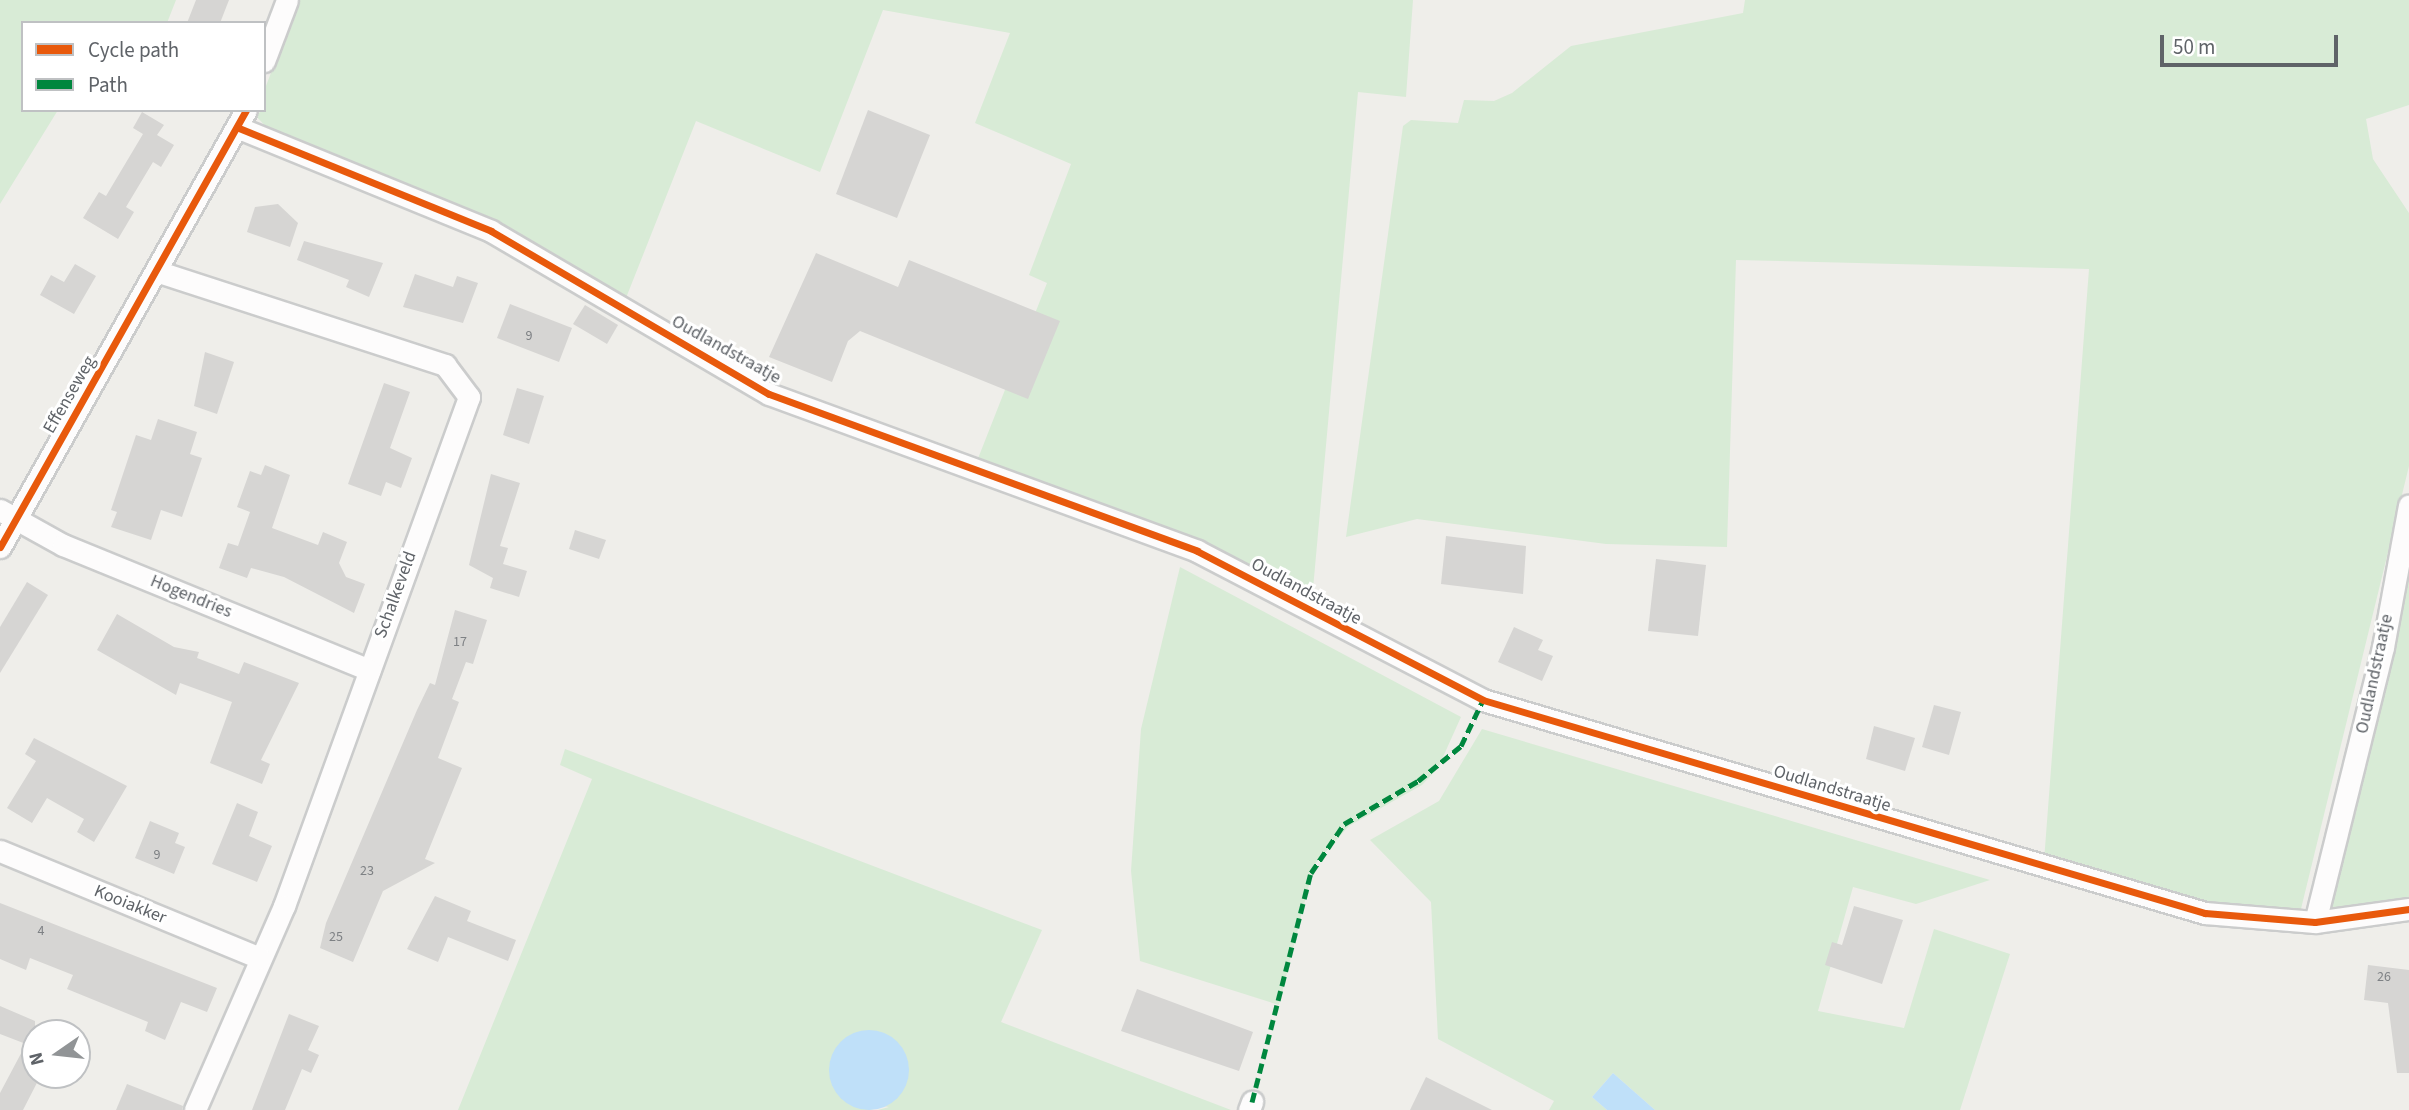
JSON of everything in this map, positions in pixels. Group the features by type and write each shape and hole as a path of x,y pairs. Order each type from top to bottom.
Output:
{"street":[{"path":"266,56 287,0"},
{"name":"Effenseweg","path":"0,547 8,515 159,272 242,119"},
{"name":"Oudlandstraatje","path":"242,119 491,230 769,394 1197,551 1483,700 2117,892 2205,913 2315,922 2409,909"},
{"name":"Schalkeveld","path":"159,272 445,365 467,388 469,397 260,958 195,1110"},
{"name":"Oudlandstraatje","path":"2315,922 2383,647 2409,505"},
{"name":"Hogendries","path":"8,515 369,670"},
{"name":"Kooiakker","path":"0,851 260,958"}],"green space":[{"path":"0,0 176,0 168,21 21,21 21,112 57,112 0,204"},
{"path":"299,0 1413,0 1406,97 1358,92 1312,600 977,461 1047,283 1029,275 1071,164 975,123 1010,33 883,10 820,172 696,121 626,298 481,214 270,131 255,115 266,112 266,86"},
{"path":"1745,0 2409,0 2409,105 2366,119 2373,159 2409,213 2409,466 2300,913 2198,905 2044,861 2089,269 1736,260 1727,547 1606,544 1417,519 1346,537 1403,126 1411,120 1458,123 1464,100 1494,101 1512,93 1571,46 1743,13"},
{"path":"1180,567 1461,717 1438,768 1422,785 1349,826 1314,865 1279,1005 1140,961 1131,871 1141,729"},
{"path":"2409,574 2409,905 2323,919"},
{"path":"1482,729 1990,880 1916,904 1853,887 1818,1011 1904,1028 1934,929 2010,954 1960,1110 1655,1110 1613,1073 1592,1097 1607,1110 1549,1110 1554,1101 1438,1039 1431,902 1370,840 1439,801"},
{"path":"565,749 1042,930 1001,1022 1231,1110 878,1110 889,1107 844,1100 873,1110 458,1110 592,779 560,765"}],"water":[{"path":"869,1030 884,1033 897,1042 906,1055 909,1070 906,1085 897,1098 884,1107 869,1110 854,1107 841,1098 832,1085 829,1070 832,1055 841,1042 854,1033"},
{"path":"1613,1073 1655,1110 1607,1110 1592,1097"}],"building":[{"path":"196,0 229,0 221,21 188,21"},
{"path":"868,110 930,135 897,218 836,194"},
{"path":"142,112 164,125 157,135 174,145 161,167 153,162 126,207 134,212 118,239 83,218 99,192 106,196 143,134 133,128"},
{"path":"278,204 298,223 290,247 247,232 255,207"},
{"path":"304,241 383,263 369,297 346,287 349,280 297,260"},
{"path":"816,253 898,287 909,260 1060,321 1028,399 860,331 848,341 832,382 769,357"},
{"path":"75,264 96,276 74,314 40,295 51,275 64,282"},
{"path":"415,274 453,287 457,276 478,283 463,323 403,307"},
{"path":"510,304 572,328 559,362 497,338"},
{"path":"585,305 618,325 607,344 573,324"},
{"path":"205,352 234,362 217,414 194,406"},
{"path":"384,383 410,392 390,448 412,458 401,488 386,482 381,496 348,484"},
{"path":"517,388 544,396 529,444 503,435"},
{"path":"158,419 197,432 190,454 202,458 182,517 161,510 151,540 111,527 117,512 111,510 136,435 151,440"},
{"path":"265,465 290,475 272,528 318,545 323,532 347,542 339,563 346,577 365,584 354,613 284,577 251,568 247,578 219,568 228,543 238,546 250,512 237,507 250,471 261,475"},
{"path":"491,474 520,483 500,546 508,548 503,564 527,571 519,597 490,588 493,578 469,565"},
{"path":"575,530 606,540 599,559 569,549"},
{"path":"1446,536 1526,546 1523,594 1441,584"},
{"path":"1656,559 1706,565 1698,636 1648,631"},
{"path":"27,582 48,595 0,673 0,627"},
{"path":"455,610 487,620 473,664 466,662 452,699 459,702 438,758 462,768 425,859 435,863 383,891 353,962 320,948 326,923 417,710 430,683 435,685"},
{"path":"117,614 174,647 199,652 197,658 239,674 244,662 299,683 261,760 270,764 262,784 210,763 232,702 180,683 176,695 97,650"},
{"path":"1514,627 1543,640 1538,650 1553,656 1542,681 1498,662"},
{"path":"1934,705 1961,712 1949,755 1922,747"},
{"path":"1874,726 1915,738 1905,771 1866,759"},
{"path":"34,738 127,786 94,842 77,832 84,819 47,798 32,823 7,808 36,761 25,754"},
{"path":"237,803 258,812 249,836 272,846 257,882 212,864"},
{"path":"150,821 179,833 175,843 185,847 174,874 135,858"},
{"path":"435,896 471,911 467,921 516,940 508,961 448,937 438,962 407,949"},
{"path":"0,903 217,988 207,1012 181,1002 165,1040 145,1031 148,1022 67,989 73,975 30,958 26,970 0,959"},
{"path":"1854,906 1903,920 1882,984 1825,965 1832,942 1842,945"},
{"path":"2368,965 2409,970 2409,1073 2397,1073 2388,1003 2364,1000"},
{"path":"1137,989 1253,1032 1239,1071 1121,1031"},
{"path":"0,1006 30,1019 21,1019 21,1042 0,1034"},
{"path":"289,1014 319,1026 308,1050 319,1055 311,1073 302,1069 285,1110 252,1110"},
{"path":"21,1053 21,1089 34,1089 23,1110 0,1110 0,1093"},
{"path":"1426,1077 1492,1110 1410,1110"},
{"path":"127,1084 183,1106 182,1110 116,1110"}],"marked path":[{"path":"1252,1102 1311,873 1344,824 1418,781 1461,746 1483,700"}],"cycle path":[{"path":"0,547 245,112"},
{"path":"239,128 491,231 769,394 1197,551 1483,700 2205,913 2315,922 2409,909"}]}
